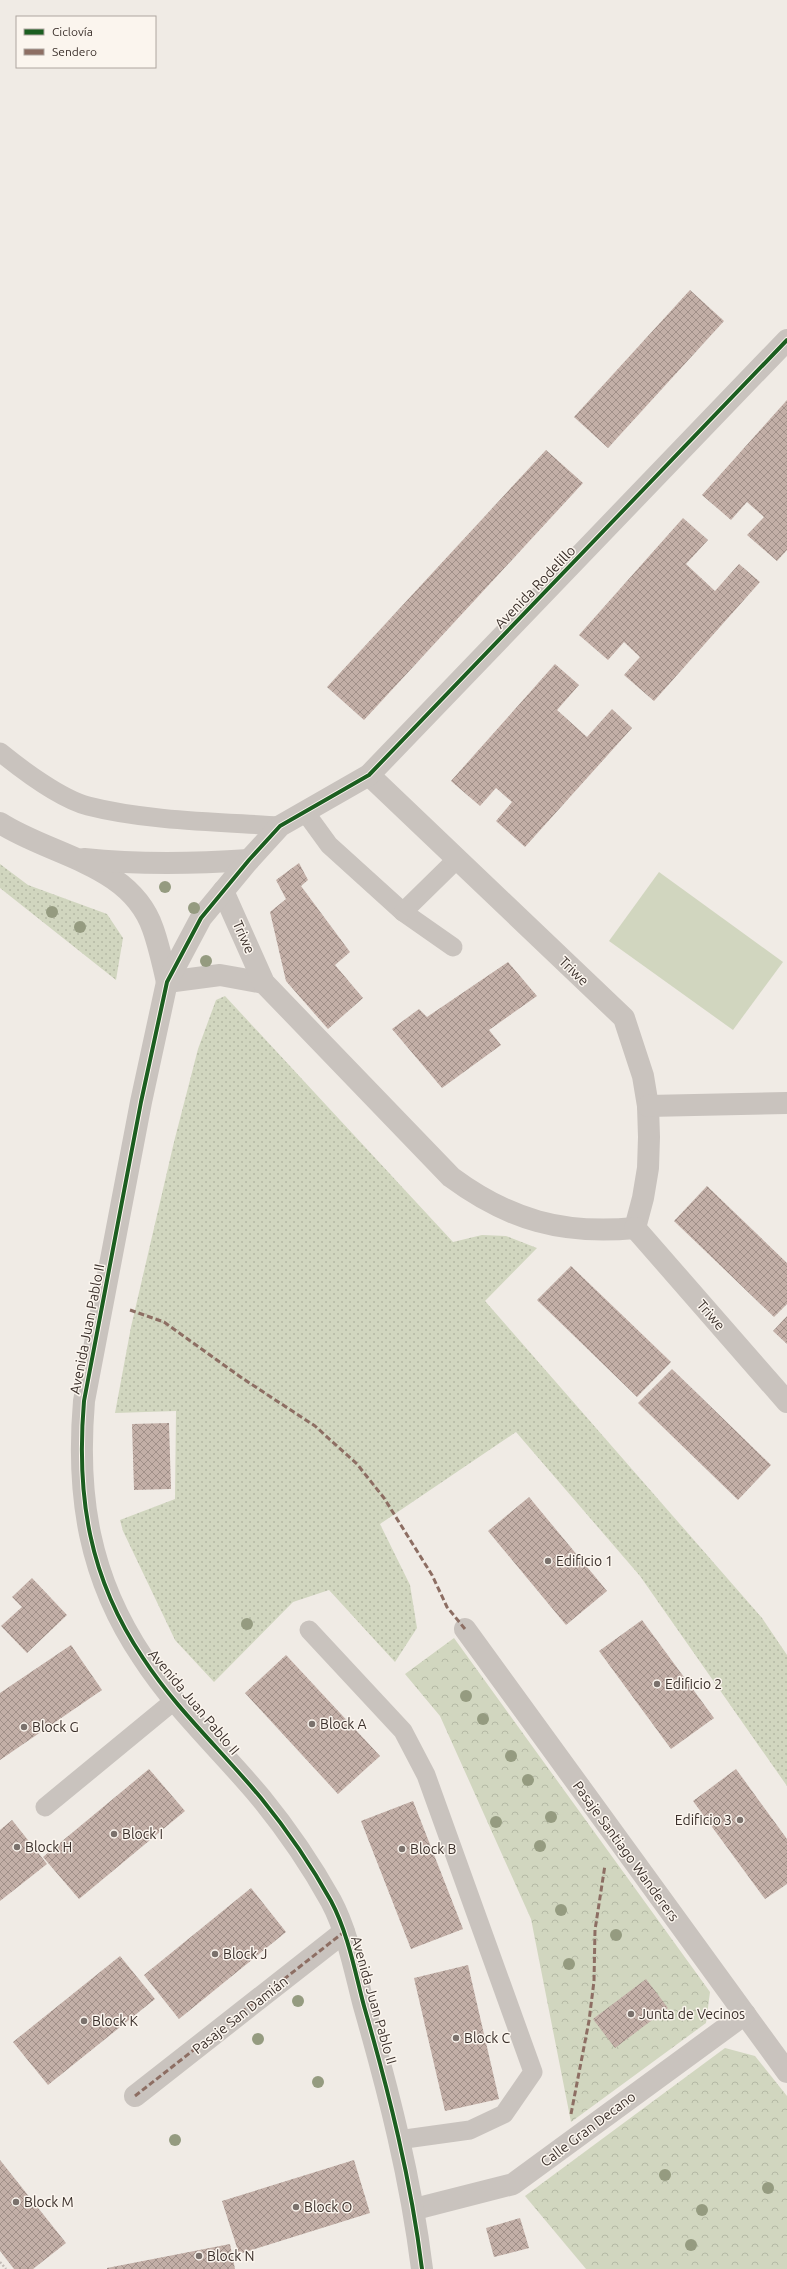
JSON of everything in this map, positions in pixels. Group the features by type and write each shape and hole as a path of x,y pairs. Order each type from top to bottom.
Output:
{"street":[{"name":"Avenida Rodelillo","path":"280,826 369,775 787,340"},
{"name":"Triwe","path":"369,775 624,1018 643,1076 648,1106 648,1168 643,1198 635,1228"},
{"path":"0,823 75,858 123,885 142,906 153,928 167,982 220,975 264,983"},
{"name":"Avenida Juan Pablo II","path":"280,826 200,918 167,982 141,1102 84,1401 81,1441 81,1481 86,1520 95,1558 109,1596 126,1631 143,1658 175,1700 262,1799 306,1859 332,1904 344,1932 388,2091 415,2209 422,2269"},
{"path":"75,858 128,863 179,864 249,860"},
{"name":"Triwe","path":"223,891 264,983 451,1177 474,1193 517,1215 550,1225 578,1230 607,1231 635,1228"},
{"path":"648,1106 787,1102"},
{"name":"Triwe","path":"635,1228 787,1402"},
{"name":"Pasaje Santiago Wanderers","path":"465,1629 787,2072"},
{"name":"Pasaje San Damián","path":"136,2096 344,1932"},
{"name":"Calle Gran Decano","path":"415,2209 513,2184 745,2014"}],"lane":[{"path":"0,752 25,771 64,795 87,806 188,820 280,826"},
{"path":"305,812 329,845 403,912 453,947"},
{"path":"403,912 457,859"},
{"path":"309,1630 404,1731 423,1769 533,2072 504,2114 470,2130 398,2140"},
{"path":"45,1807 175,1700"}],"path":[{"path":"0,2262 6,2269"}],"green space":[{"path":"0,864 28,885 107,914 123,938 116,980 0,888"},
{"path":"659,872 783,962 733,1030 609,941"},
{"path":"225,996 453,1242 482,1235 506,1236 537,1248 485,1301 762,1618 787,1655 787,1786 640,1576 516,1432 380,1524 410,1585 417,1628 395,1662 329,1590 293,1602 214,1682 175,1640 123,1531 120,1520 175,1499 176,1411 115,1413 131,1327 174,1142 198,1049 216,1000"},
{"path":"454,1638 710,1992 706,2023 571,2122 531,1919 440,1716 405,1674"},
{"path":"725,2048 755,2056 787,2096 787,2269 586,2269 525,2196"}],"building":[{"path":"690,290 724,321 608,448 574,417"},
{"path":"787,400 787,550 777,561 747,535 764,517 747,502 731,520 702,495"},
{"path":"546,450 583,483 364,720 327,687"},
{"path":"683,518 708,540 686,564 715,591 739,564 760,582 654,701 624,675 640,657 624,642 608,660 579,635"},
{"path":"555,664 579,685 557,710 587,737 612,709 632,728 525,847 496,821 512,802 496,788 480,806 451,781"},
{"path":"299,863 308,880 301,886 350,952 335,965 363,998 328,1029 286,981 270,912 286,899 276,880"},
{"path":"508,962 537,996 489,1030 501,1045 442,1088 392,1029 419,1009 427,1017"},
{"path":"707,1186 787,1263 787,1304 774,1317 674,1221"},
{"path":"571,1266 671,1362 637,1397 537,1300"},
{"path":"787,1316 787,1344 773,1331"},
{"path":"672,1369 771,1465 738,1500 638,1403"},
{"path":"169,1423 171,1489 134,1490 132,1424"},
{"name":"Edificio 1","path":"529,1497 607,1591 566,1625 488,1531"},
{"path":"32,1578 67,1615 27,1653 1,1626 22,1607 12,1597"},
{"name":"Edificio 2","path":"642,1620 714,1718 671,1749 599,1651"},
{"name":"Block G","path":"71,1645 102,1690 0,1760 0,1693"},
{"name":"Block A","path":"286,1655 380,1756 338,1794 245,1693"},
{"name":"Block I","path":"149,1769 185,1811 79,1899 43,1857"},
{"name":"Edificio 3","path":"736,1769 787,1839 787,1884 765,1899 693,1801"},
{"name":"Block B","path":"413,1801 463,1929 411,1949 361,1821"},
{"name":"Block H","path":"12,1820 47,1864 0,1901 0,1830"},
{"name":"Block J","path":"251,1888 286,1932 179,2019 144,1975"},
{"name":"Block K","path":"120,1956 155,1999 48,2085 13,2042"},
{"name":"Block C","path":"468,1965 499,2099 445,2111 414,1978"},
{"name":"Junta de Vecinos","path":"646,1979 668,2008 615,2048 593,2019"},
{"name":"Block M","path":"0,2160 66,2243 33,2269 14,2269 0,2251"},
{"name":"Block O","path":"354,2160 370,2213 239,2254 222,2201"},
{"path":"520,2218 529,2248 494,2257 486,2228"},
{"name":"Block N","path":"230,2244 235,2269 107,2269 107,2268"}],"marked path":[{"path":"130,1310 164,1322 242,1378 315,1426 357,1464 384,1498 432,1575 447,1607 465,1629"},
{"path":"571,2114 589,2021 594,1981 595,1930 605,1865"},
{"path":"135,2096 344,1932"}],"cycle path":[{"path":"422,2269 412,2203 398,2137 350,1953 337,1913 307,1861 289,1835 261,1798 170,1695 143,1658 125,1628 98,1567 90,1535 82,1470 84,1401 141,1102 167,982 201,918 249,860 280,826 369,775 787,340"}],"place":[{"name":"Edificio 1","path":"548,1561"},
{"name":"Edificio 2","path":"657,1684"},
{"name":"Block A","path":"312,1724"},
{"name":"Block G","path":"24,1727"},
{"name":"Edificio 3","path":"740,1820"},
{"name":"Block I","path":"114,1834"},
{"name":"Block H","path":"17,1847"},
{"name":"Block B","path":"402,1849"},
{"name":"Block J","path":"215,1954"},
{"name":"Junta de Vecinos","path":"631,2014"},
{"name":"Block K","path":"84,2021"},
{"name":"Block C","path":"456,2038"},
{"name":"Block M","path":"16,2202"},
{"name":"Block O","path":"296,2207"},
{"name":"Block N","path":"199,2256"}]}
